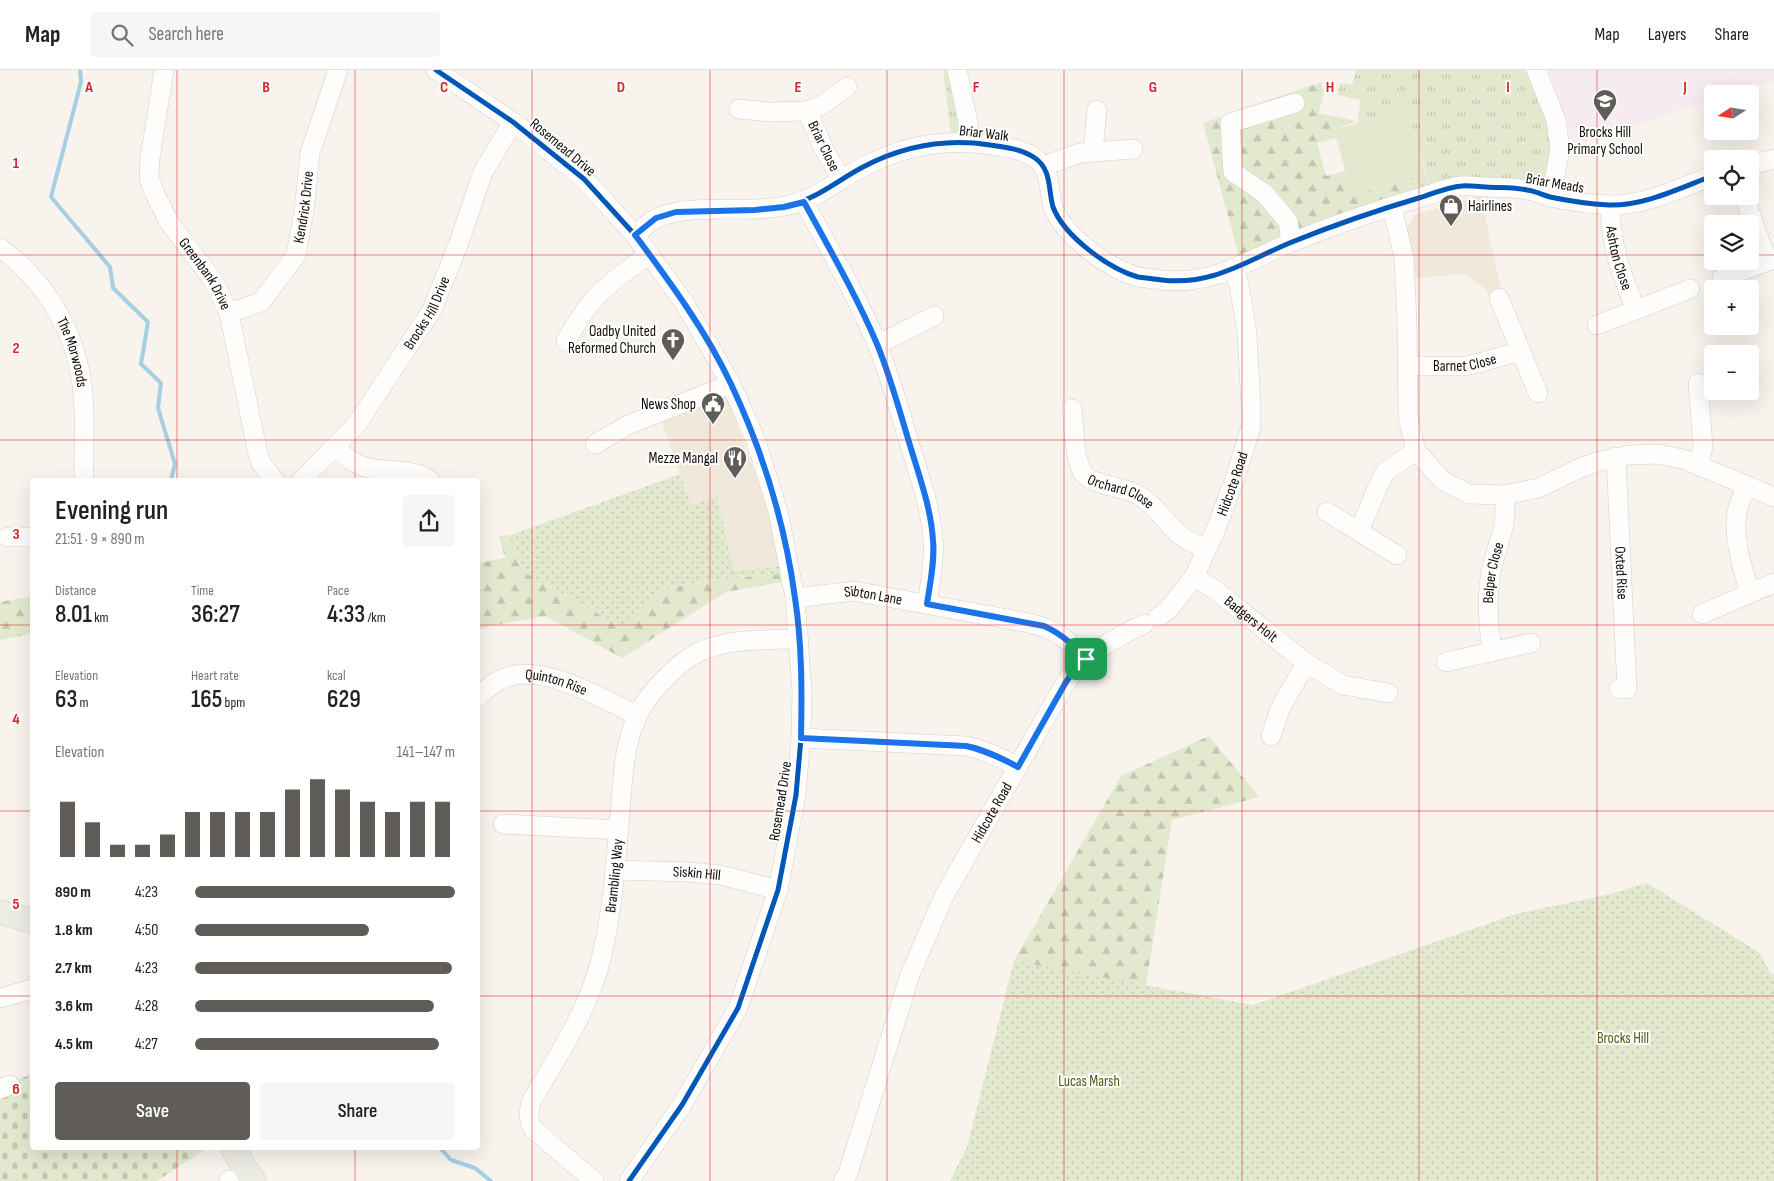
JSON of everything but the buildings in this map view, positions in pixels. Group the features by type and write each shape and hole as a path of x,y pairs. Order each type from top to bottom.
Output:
{"main road":[{"path":"0,912 30,920"},
{"path":"233,1150 254,1181"}],"street":[{"name":"Greenbank Drive","path":"164,70 150,158 150,178 157,199 169,222 214,280 229,313 258,454 261,463 272,478"},
{"name":"Kendrick Drive","path":"229,313 261,302 296,255 304,212 310,153 338,70"},
{"name":"Rosemead Drive","path":"436,70 513,122 584,179 635,235 684,304 731,384 756,441 778,511 795,598 802,691 801,738 796,795 778,890 738,1008 682,1105 633,1179"},
{"path":"957,70 968,122 969,142"},
{"path":"1536,70 1556,120 1560,149 1551,197"},
{"name":"Briar Close","path":"739,109 770,112 807,111 822,105 846,87"},
{"path":"1291,242 1288,221 1264,193 1234,172 1230,123 1295,103"},
{"path":"1093,151 1097,110"},
{"name":"Briar Close","path":"807,111 824,149 841,180"},
{"name":"Brocks Hill Drive","path":"304,478 358,424 432,310 458,245 483,172 513,122"},
{"name":"Briar Walk","path":"635,235 656,218 676,212 755,210 784,207 804,202 864,167 904,149 942,143 969,142 1006,147 1024,152 1044,166"},
{"path":"1133,149 1093,151 1068,156 1044,166 1050,182 1052,202 1058,219 1070,234 1086,248 1111,264 1137,276 1166,281 1213,276 1232,270 1291,242 1392,206 1404,259 1408,418 1416,451 1443,481 1469,494 1504,494 1539,488 1580,468 1616,458 1658,454 1698,464 1774,497"},
{"path":"1759,162 1774,158"},
{"name":"Briar Meads","path":"1392,206 1460,186 1527,190 1551,197 1610,205 1643,201 1704,179"},
{"path":"804,202 851,288 877,345 898,404 928,507 934,541 927,604"},
{"name":"Ashton Close","path":"1610,205 1614,252 1636,310"},
{"path":"1722,278 1771,260 1748,205"},
{"name":"The Morwoods","path":"0,248 29,273 46,293 62,318 73,343 81,375 84,478"},
{"path":"566,342 580,318 597,296 649,254"},
{"name":"Hidcote Road","path":"843,1181 848,1173 910,975 944,896 1066,682 1074,670 1086,659 1122,634 1168,610 1194,578 1207,549 1235,478 1251,427 1252,406 1247,333 1239,284 1232,270"},
{"name":"Ashton Close","path":"1597,325 1690,289"},
{"path":"1499,298 1538,393"},
{"path":"877,345 934,316"},
{"name":"Barnet Close","path":"1407,366 1465,366 1520,351"},
{"path":"1698,383 1703,442 1698,464"},
{"path":"594,444 628,425 731,384"},
{"name":"Orchard Close","path":"1072,409 1079,464 1084,475 1132,492 1147,500 1179,534 1192,543 1207,549"},
{"path":"334,448 354,463 367,468 412,473 425,478"},
{"path":"1359,531 1386,472 1416,451"},
{"name":"Oxted Rise","path":"1616,458 1627,689"},
{"path":"1747,486 1737,513 1737,524 1743,570 1751,593"},
{"name":"Belper Close","path":"1493,652 1488,623 1488,597 1493,563 1506,518 1504,494"},
{"path":"1327,512 1397,555"},
{"path":"8,538 30,537"},
{"name":"Badgers Holt","path":"1194,578 1214,588 1306,664 1343,685 1388,693"},
{"path":"1702,614 1774,583"},
{"name":"Sibton Lane","path":"795,598 854,591 1044,626 1057,632 1086,659"},
{"name":"Brambling Way","path":"594,1181 533,1129 528,1119 528,1110 583,1010 594,986 609,920 627,744 637,715 655,689 678,667 698,653 716,646 742,642 799,639"},
{"path":"1446,662 1531,643"},
{"path":"1271,736 1280,709 1306,664"},
{"name":"Quinton Rise","path":"480,696 489,686 503,678 518,675 542,675 560,679 637,715"},
{"path":"801,738 966,746 993,754 1018,767"},
{"path":"503,824 619,830"},
{"name":"Siskin Hill","path":"615,870 713,874 778,890"},
{"path":"0,998 30,990"}],"shaded area":[{"name":"Brocks Hill Primary School","path":"1548,70 1774,70 1774,81 1759,85 1704,85 1704,102 1574,146"},
{"path":"1481,195 1501,291 1489,296 1484,288 1463,274 1416,278 1406,231 1414,215"},
{"path":"725,393 764,496 781,566 734,571 717,496 691,505 661,420"}],"green space":[{"path":"943,70 957,70 969,141 951,136"},
{"path":"1356,70 1535,70 1556,120 1551,197 1432,194 1407,109 1357,124 1361,100 1337,95 1340,83 1352,85"},
{"path":"1321,82 1324,91 1319,113 1356,121 1334,130 1336,138 1317,143 1326,176 1345,171 1353,195 1425,174 1432,194 1240,261 1203,123"},
{"path":"1407,109 1425,174 1352,195 1334,130"},
{"path":"680,474 691,505 717,496 734,571 781,566 781,574 712,580 661,589 622,627 522,571 511,535"},
{"path":"511,535 522,571 622,627 661,589 714,580 779,574 781,574 782,582 726,592 622,658 545,616 480,629 480,563 505,558 499,536"},
{"path":"30,596 30,634 0,640 0,602"},
{"path":"1209,736 1259,797 1172,820 1145,991 1014,961 1121,776"},
{"name":"Brocks Hill","path":"1647,883 1760,953 1771,974 1774,973 1774,1181 950,1181 967,1147 1014,961 1253,1005 1516,914 1610,894"},
{"path":"30,1075 30,1150 204,1150 157,1181 0,1181 0,1096 11,1082"}],"waterway":[{"path":"80,70 81,82 51,197 110,267 113,288 148,322 141,364 161,383 158,408 175,464 172,478"},
{"path":"442,1150 451,1160 475,1168 491,1181"}],"cycle path":[{"path":"436,70 513,122 584,179 635,235 685,304 731,384 756,441 778,511 795,598 802,691 801,738 796,795 778,890 738,1008 682,1105 629,1181"},
{"path":"635,235 659,217 674,213 706,209 773,208 799,202 827,189 878,160 909,149 941,143 973,143 1019,150 1030,155 1044,168 1047,174 1053,207 1059,218 1077,240 1101,259 1126,273 1138,277 1180,281 1198,279 1230,270 1292,242 1373,212 1442,190 1462,186 1517,188 1572,201 1602,205 1622,205 1662,195 1704,179"}],"place":[{"name":"Brocks Hill Primary School","path":"1605,122"},
{"name":"Hairlines","path":"1451,227"},
{"name":"Oadby United Reformed Church","path":"673,361"},
{"name":"News Shop","path":"713,425"},
{"name":"Mezze Mangal","path":"735,479"}],"route":[{"path":"804,202 851,288 877,345 898,404 932,525 934,541 933,560 927,604 1044,626 1057,632 1086,659 1074,670 1066,682 1018,767 993,754 966,746 801,738 802,691 795,598 778,511 756,441 717,357 684,304 635,235 656,218 676,212 755,210 784,207 804,202"}],"park label":[{"name":"Lucas Marsh","path":"1089,1081"}]}
